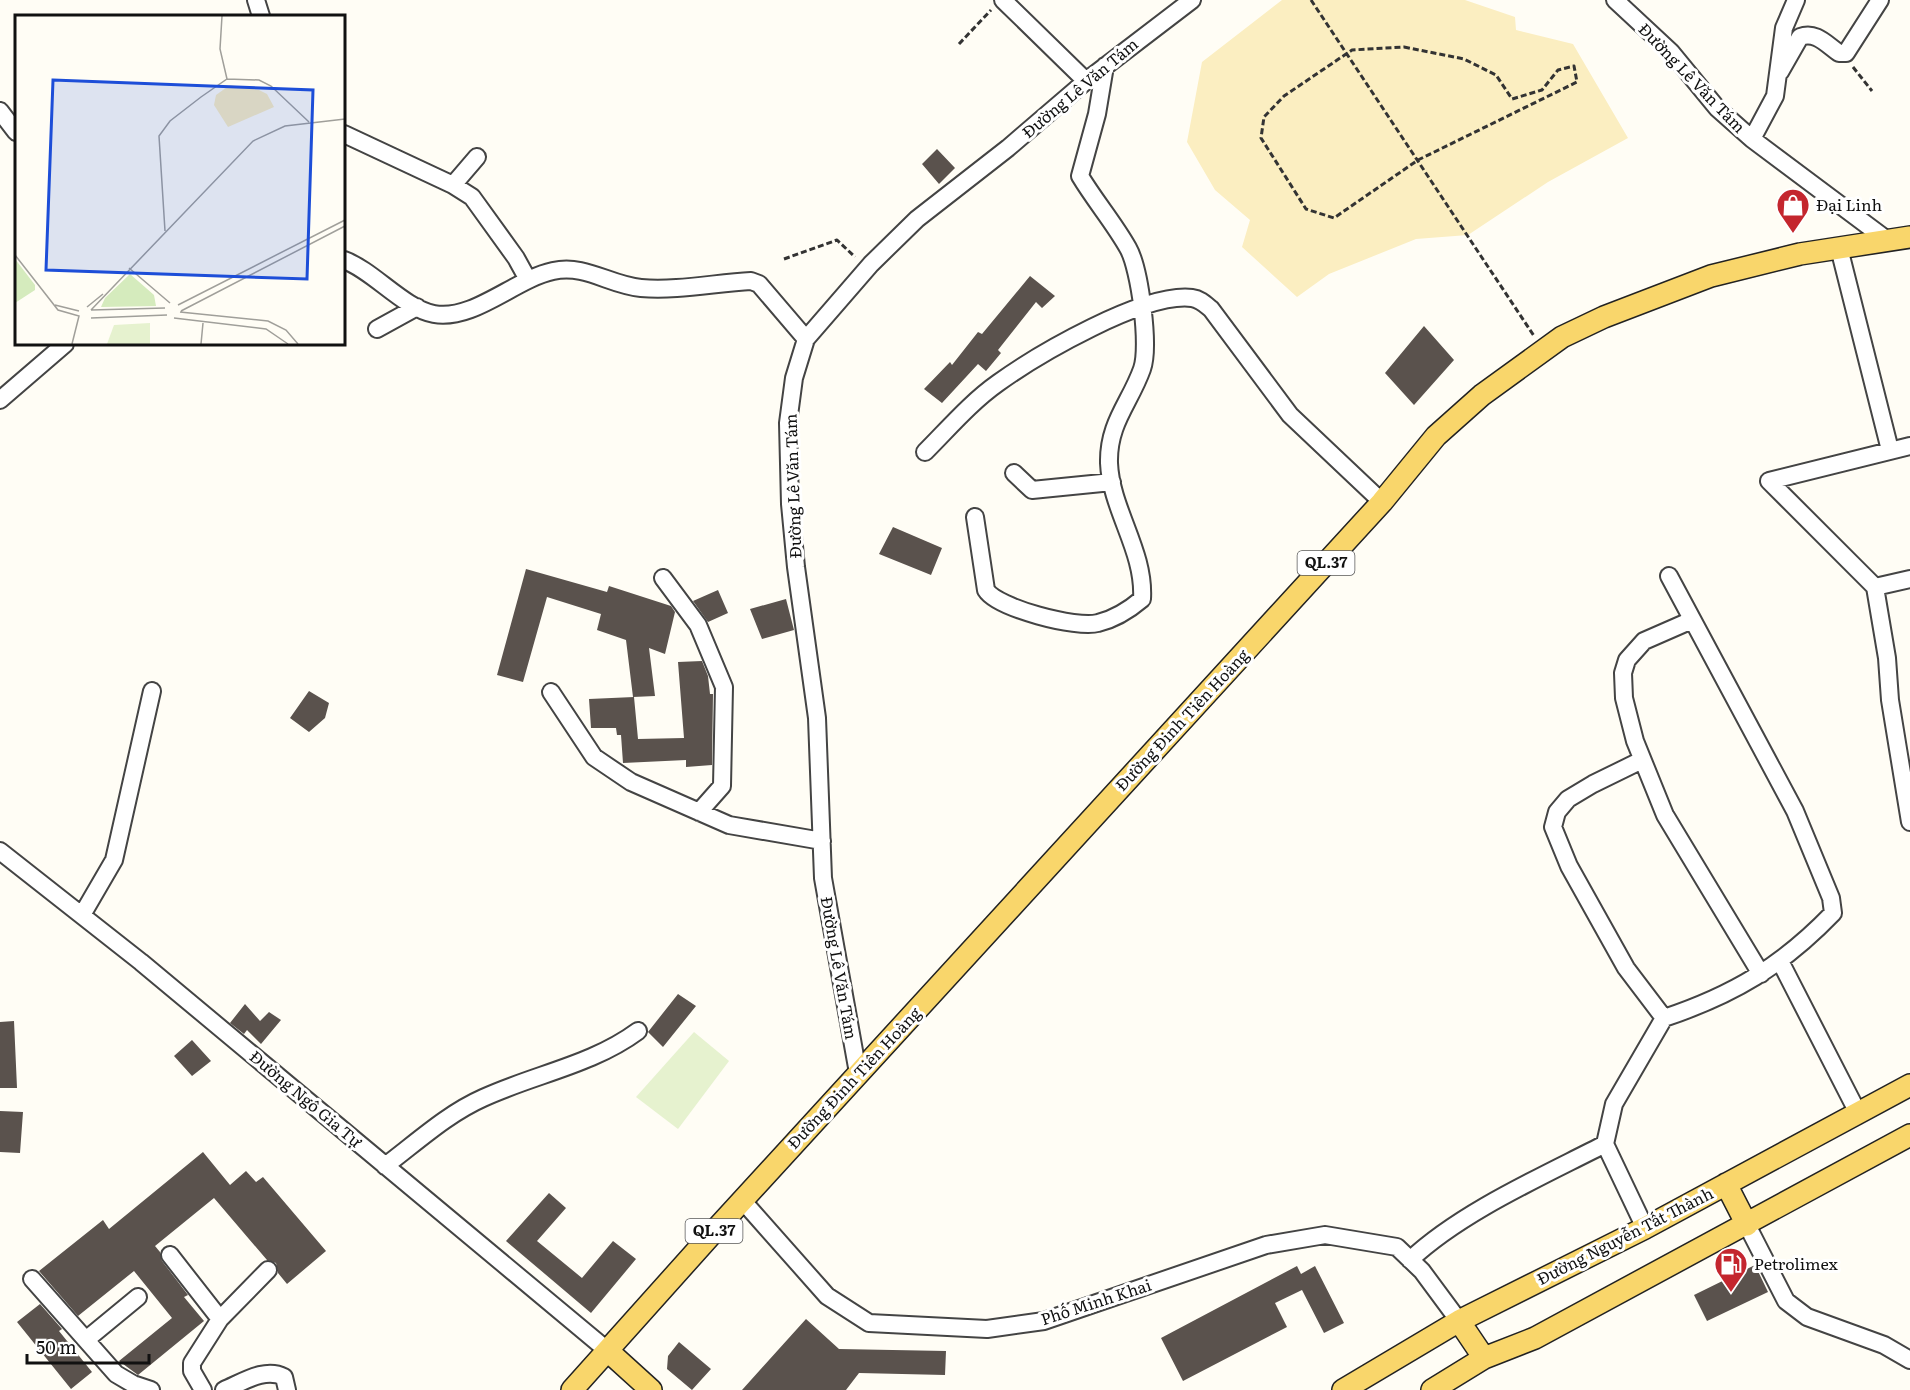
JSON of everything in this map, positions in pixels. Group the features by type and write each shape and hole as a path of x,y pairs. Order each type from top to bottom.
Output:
{"main road":[{"name":"Đường Đinh Tiên Hoàng","path":"572,1390 742,1200 1382,502 1436,436 1482,395 1543,350 1604,316 1711,276 1839,248 1910,237"},
{"name":"Đường Nguyễn Tất Thành","path":"1343,1390 1459,1321 1645,1228 1910,1085"},
{"path":"1432,1390 1484,1358 1535,1338 1910,1135"},
{"path":"1726,1184 1747,1225"},
{"path":"1459,1321 1484,1358"},
{"path":"608,1352 651,1390"}],"street":[{"path":"256,0 261,15"},
{"name":"Đường Lê Văn Tám","path":"858,1073 823,878 817,718 796,567 790,504 788,423 794,378 806,339 867,270 917,219 1008,148 1086,81 1192,0"},
{"name":"Đường Lê Văn Tám","path":"1615,0 1671,52 1717,108 1752,139 1887,240"},
{"path":"1752,139 1775,96 1780,72 1784,28 1796,0"},
{"path":"1780,72 1800,37 1807,34 1814,35 1842,54 1846,53 1880,0"},
{"path":"998,4 1086,81"},
{"path":"975,517 988,595 1017,608 1081,625 1098,624 1128,611 1142,599 1142,575 1112,482 1109,462 1116,418 1142,369 1145,352 1142,307 1128,248 1080,176 1097,114 1105,66"},
{"path":"0,111 15,131"},
{"path":"345,134 453,185 472,197 485,212 527,278"},
{"path":"453,185 477,157"},
{"path":"1839,248 1890,450"},
{"path":"345,261 417,307 434,314 455,312 496,298 527,278 572,268 639,288 751,281 759,284 806,339"},
{"path":"925,452 996,384 1018,369 1095,327 1142,307 1174,298 1192,298 1206,304 1290,415 1382,502"},
{"path":"377,329 417,307"},
{"path":"0,400 63,345"},
{"path":"1910,446 1768,481 1875,587 1887,658 1890,700 1910,822"},
{"path":"1014,473 1032,490 1112,482"},
{"path":"1645,1228 1605,1144 1614,1104 1664,1018 1711,1003 1781,963 1833,914 1831,898 1795,811 1669,576"},
{"path":"663,578 698,625 724,687 722,786 699,812"},
{"path":"1875,587 1910,579"},
{"path":"1692,620 1644,641 1627,660 1623,673 1624,699 1642,760 1665,815 1761,974"},
{"path":"82,915 114,860 152,691"},
{"path":"550,692 594,757 631,782 729,825 822,841"},
{"path":"1642,760 1568,799 1557,813 1553,827 1569,866 1626,968 1664,1018"},
{"name":"Đường Ngô Gia Tự","path":"0,851 82,915 608,1352"},
{"path":"1781,963 1858,1113"},
{"path":"386,1166 454,1114 482,1098 595,1056 623,1042 638,1031"},
{"path":"1410,1260 1423,1248 1503,1196 1605,1144"},
{"name":"Phố Minh Khai","path":"742,1200 827,1296 869,1323 987,1329 1044,1321 1266,1245 1325,1235 1397,1247 1459,1321"},
{"path":"1747,1225 1786,1301 1807,1317 1884,1345 1910,1360"},
{"path":"170,1255 220,1319"},
{"path":"203,1390 192,1371 192,1363 220,1319 268,1270"},
{"path":"32,1280 116,1374 133,1384 152,1390"},
{"path":"87,1339 138,1297"},
{"path":"224,1390 265,1373 275,1372 284,1377 287,1390"}],"path":[{"path":"1311,0 1543,350"},
{"path":"959,44 998,4"},
{"path":"1404,47 1464,59 1496,75 1512,99 1542,90 1558,70 1574,66 1578,82 1418,160 1334,218 1306,209 1261,138 1263,117 1284,96 1352,50 1404,47"},
{"path":"1842,54 1872,91"},
{"path":"784,259 837,240 867,270"}],"sand":[{"path":"1282,0 1465,0 1515,17 1516,30 1573,44 1628,138 1548,182 1468,235 1416,239 1329,274 1297,297 1242,247 1250,220 1215,190 1187,142 1202,62"}],"green space":[{"path":"694,1032 729,1061 678,1129 636,1097"}],"building":[{"path":"937,149 955,168 939,184 922,164"},
{"path":"1030,276 1055,296 1042,308 1036,302 998,350 1001,353 986,371 978,364 942,403 924,389 950,362 952,365 978,332 982,334"},
{"path":"1424,326 1454,360 1414,405 1385,373"},
{"path":"893,527 942,548 931,575 879,554"},
{"path":"526,569 607,592 609,586 671,606 675,612 665,654 649,648 655,696 633,697 626,640 597,630 601,614 547,597 523,682 497,675"},
{"path":"718,590 728,613 708,622 693,601"},
{"path":"786,599 794,630 762,639 750,609"},
{"path":"702,661 708,676 710,694 713,694 712,765 686,767 686,760 623,763 621,735 617,735 616,728 591,728 589,699 634,697 638,739 684,738 678,662"},
{"path":"309,691 329,703 325,718 309,732 290,718"},
{"path":"678,994 696,1006 663,1047 648,1032"},
{"path":"245,1004 260,1021 269,1012 281,1020 261,1044 247,1030 244,1034 230,1023"},
{"path":"14,1021 17,1088 0,1088 0,1022"},
{"path":"192,1040 211,1061 192,1076 174,1056"},
{"path":"0,1111 23,1112 20,1153 0,1152"},
{"path":"203,1152 230,1185 246,1171 256,1182 263,1177 326,1251 287,1284 278,1273 276,1263 267,1260 214,1198 155,1246 160,1252 162,1261 188,1295 184,1297 204,1321 138,1375 119,1361 172,1318 134,1271 78,1316 39,1271 103,1220 109,1229"},
{"path":"549,1193 566,1208 537,1241 582,1278 613,1241 636,1259 591,1313 506,1241"},
{"name":"Petrolimex","path":"1755,1265 1768,1292 1707,1321 1694,1295"},
{"path":"1297,1266 1301,1274 1315,1266 1344,1323 1324,1333 1302,1290 1275,1303 1287,1327 1183,1381 1161,1338"},
{"path":"40,1304 62,1329 59,1331 92,1372 71,1389 17,1322"},
{"path":"806,1319 839,1349 946,1351 945,1375 859,1373 846,1390 742,1390"},
{"path":"679,1342 711,1369 692,1390 667,1369 668,1356"}],"place":[{"name":"Đại Linh","path":"1793,234"},
{"name":"Petrolimex","path":"1731,1293"}]}
